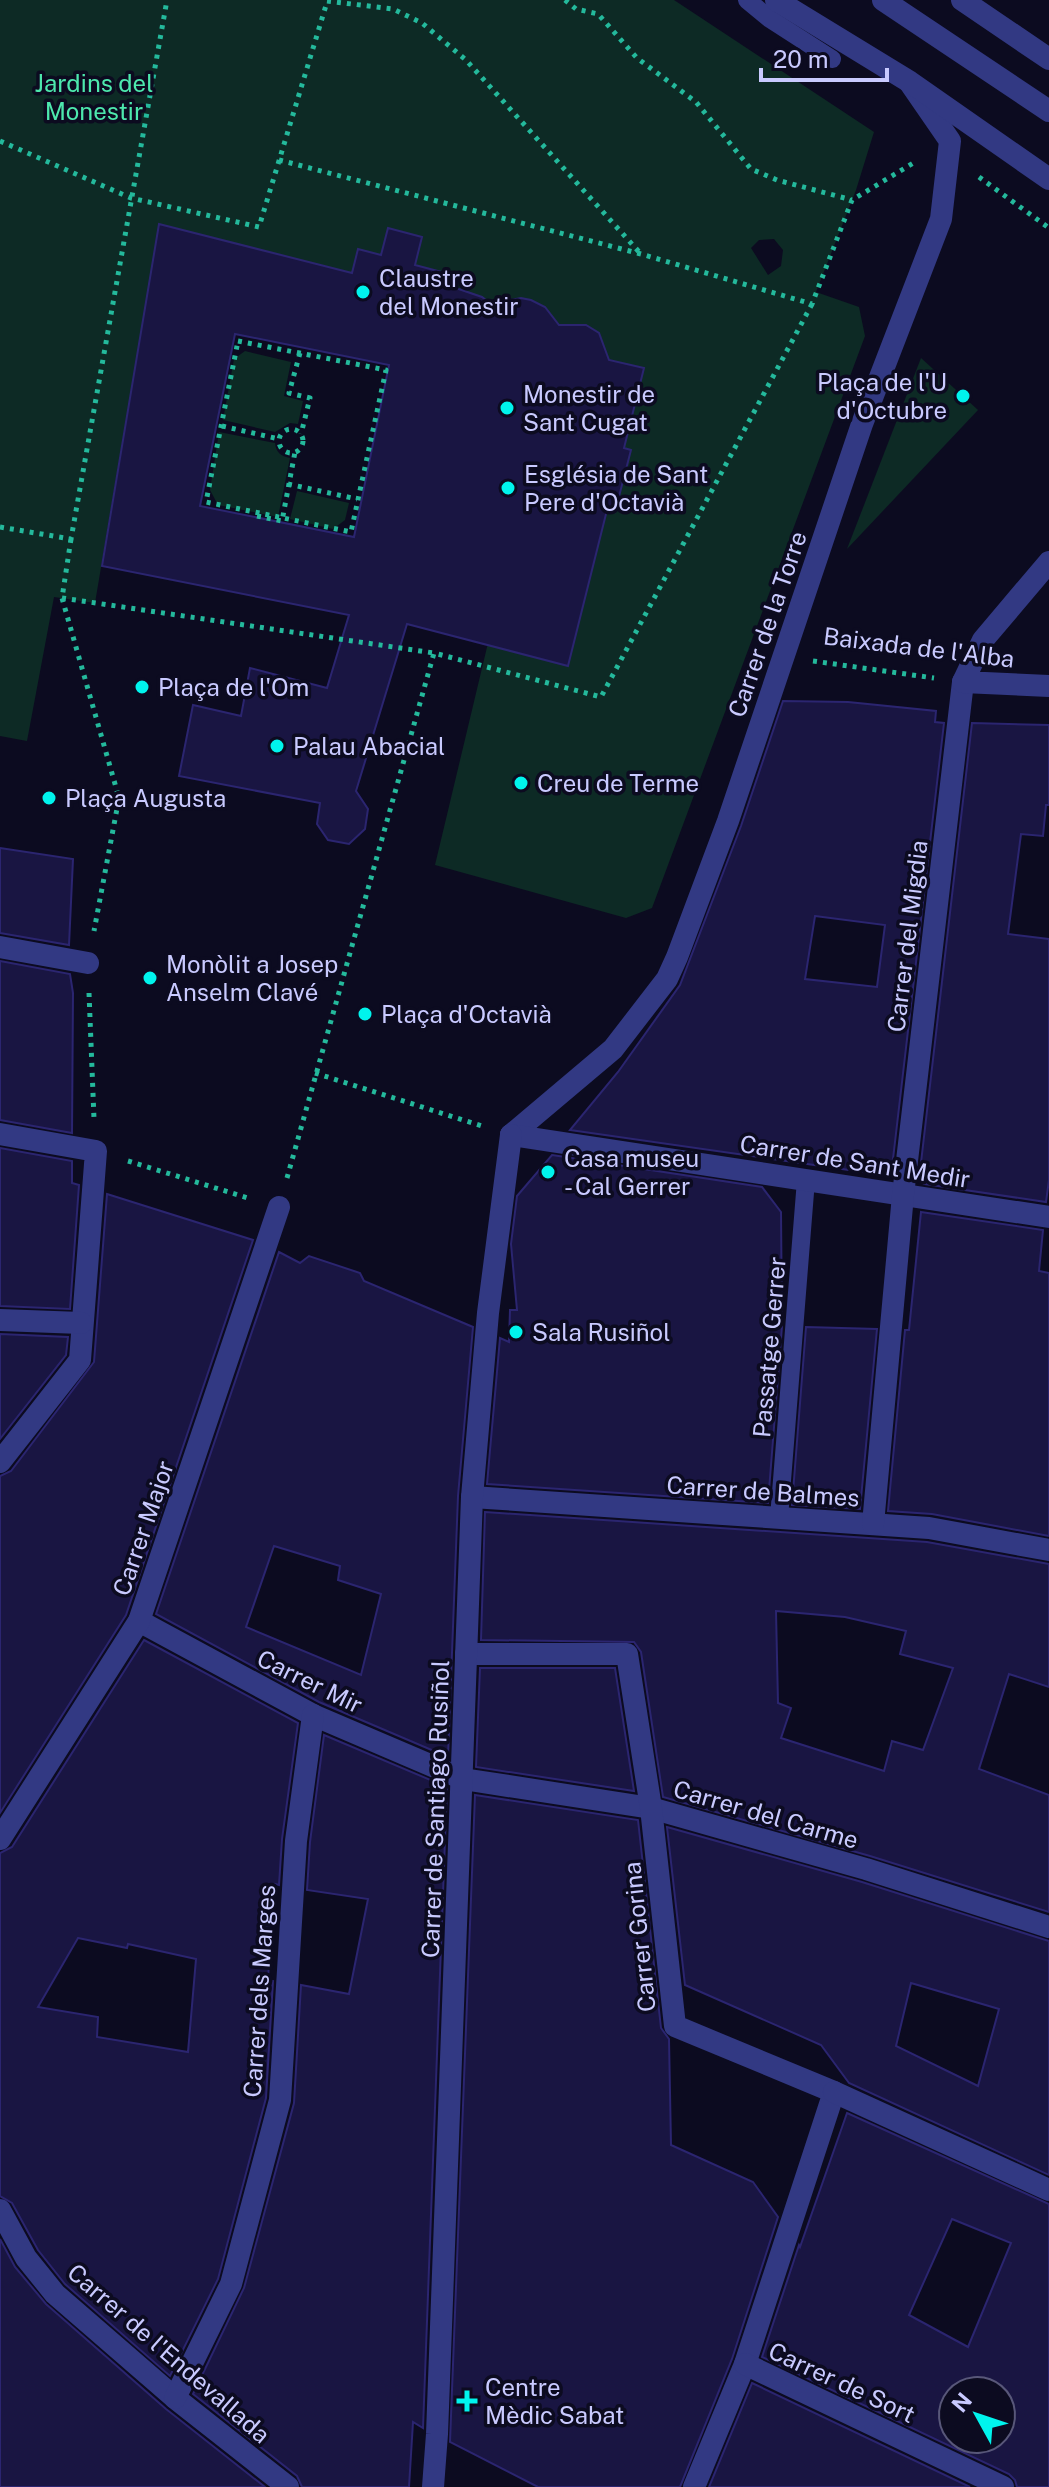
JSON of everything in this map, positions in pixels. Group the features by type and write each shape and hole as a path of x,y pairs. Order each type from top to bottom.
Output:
{"street":[{"path":"776,0 910,82 1049,179"},
{"path":"883,0 1049,111"},
{"path":"963,1 1049,59"},
{"path":"910,82 950,149"},
{"name":"Carrer de la Torre","path":"511,1135 613,1049 667,979 728,821 862,424 941,219 950,149"},
{"name":"Carrer del Migdia","path":"873,1524 903,1195 963,682 983,640 1049,562"},
{"name":"Baixada de l'Alba","path":"963,682 1049,686"},
{"path":"0,947 88,963"},
{"path":"0,1134 96,1151 80,1360 0,1462"},
{"name":"Carrer de Sant Medir","path":"511,1135 1049,1217"},
{"name":"Carrer de Santiago Rusiñol","path":"433,2487 472,1497 488,1313 511,1135"},
{"name":"Carrer Major","path":"0,1839 139,1621 279,1207"},
{"path":"0,1320 81,1323"},
{"name":"Carrer de Balmes","path":"472,1497 929,1528 1049,1550"},
{"name":"Carrer Mir","path":"139,1621 313,1715 463,1779"},
{"name":"Carrer Gorina","path":"466,1654 627,1654 651,1808 675,2026 834,2092"},
{"name":"Carrer dels Marges","path":"175,2398 231,2284 280,2100 296,1841 313,1715"},
{"name":"Carrer del Carme","path":"463,1779 651,1808 866,1869 1049,1927"},
{"path":"694,2487 745,2364 834,2092 1049,2190"},
{"name":"Carrer de l'Endevallada","path":"0,2210 26,2258 55,2294 175,2398 288,2487"},
{"name":"Carrer de Sort","path":"745,2364 1003,2487"}],"lane":[{"path":"747,0 770,19 832,59"},
{"name":"Passatge Gerrer","path":"779,1518 806,1180"}],"path":[{"path":"167,0 62,598 119,798 88,963 96,1151 279,1207 434,653"},
{"path":"565,0 576,9 598,14 637,58 696,102 751,169 777,180 852,200"},
{"path":"0,141 131,198 259,227 327,1 393,9 422,23 466,60 641,254"},
{"path":"62,598 434,653 601,697 812,304 852,200 950,149 1049,228"},
{"path":"279,160 641,254 812,304"},
{"path":"238,341 386,370 351,532 206,502 222,426 238,341"},
{"path":"255,516 282,521 295,452 302,445 301,434 310,398 289,393 300,353"},
{"path":"222,426 279,439"},
{"path":"279,439 287,430 295,429 301,434"},
{"path":"279,439 283,450 295,452"},
{"path":"288,484 358,499"},
{"path":"0,527 71,539"},
{"name":"Baixada de l'Alba","path":"783,656 963,682"},
{"path":"315,1073 511,1135"}],"green space":[{"name":"Jardins del Monestir","path":"0,0 674,0 874,132 856,190 816,292 859,307 865,336 652,908 626,918 435,865 488,643 568,666 607,510 615,512 624,448 599,333 582,325 564,329 493,310 482,297 444,308 452,275 415,265 422,237 388,228 381,255 358,250 352,273 159,224 95,603 54,597 27,741 0,736","holes":["774,239 783,250 781,266 768,275 751,248 759,240"]},
{"path":"245,351 291,362 284,396 303,401 298,424 290,423 275,432 223,420 234,359"},
{"path":"921,358 978,410 847,549"},
{"path":"219,432 275,443 280,454 290,458 278,517 218,505 210,490"},
{"path":"297,491 349,503 345,520 333,529 290,519"}],"building":[{"name":"Monestir de Sant Cugat","path":"159,224 352,273 358,249 381,255 388,228 422,237 415,265 453,275 450,286 482,297 491,304 521,298 531,300 545,307 559,325 586,325 599,333 609,360 644,368 624,448 631,450 615,512 607,510 568,666 407,624 356,791 368,809 365,829 349,844 328,840 317,824 320,803 179,776 193,705 241,716 250,668 327,688 349,615 102,566","holes":["235,334 389,365 354,537 200,506"]},
{"path":"783,701 848,702 936,711 935,722 944,723 891,1176 570,1130 618,1072 680,985 741,826","holes":["815,916 885,925 877,987 805,979"]},
{"path":"972,723 1049,725 1049,805 1046,805 1043,836 1021,834 1008,934 1049,939 1049,1180 1046,1202 924,1184 925,1181 919,1180"},
{"path":"0,848 73,859 69,945 0,933"},
{"path":"0,961 70,974 73,993 72,1133 0,1120"},
{"path":"0,1148 72,1161 72,1183 79,1185 70,1309 0,1306"},
{"path":"552,1155 762,1187 781,1212 782,1326 768,1503 487,1484 500,1338 509,1342 510,1310 517,1310 511,1244 517,1196"},
{"path":"107,1194 253,1240 126,1615 0,1813 0,1476 11,1471 94,1362"},
{"path":"921,1212 1043,1230 1039,1271 1049,1273 1049,1536 932,1514 888,1511 905,1330 909,1330"},
{"path":"279,1252 300,1263 309,1256 360,1273 364,1281 473,1327 458,1496 448,1757 319,1702 156,1614","holes":["274,1546 340,1566 338,1580 381,1594 361,1675 246,1627"]},
{"path":"806,1327 877,1329 860,1509 792,1505"},
{"path":"0,1334 68,1337 66,1355 0,1439"},
{"path":"485,1512 927,1542 1049,1564 1049,1687 1009,1674 979,1769 1049,1795 1049,1912 870,1856 663,1797 641,1652 634,1642 481,1640","holes":["776,1611 845,1617 906,1631 900,1654 953,1668 923,1750 892,1741 884,1771 781,1738 791,1708 778,1703"]},
{"path":"144,1640 298,1723 279,1885 275,1884 271,1924 268,1980 273,1981 266,2098 218,2279 170,2376 65,2284 38,2250 12,2203 0,2196 0,1853 12,1847","holes":["78,1938 127,1948 128,1944 196,1959 188,2052 97,2037 98,2017 38,2007"]},
{"path":"480,1668 615,1668 634,1791 476,1767"},
{"path":"324,1735 447,1787 423,2428 413,2422 409,2487 302,2487 297,2476 193,2394 244,2288 294,2103 301,1985 349,1994 368,1899 307,1890"},
{"path":"475,1795 638,1820 661,2028 669,2039 671,2145 753,2182 778,2217 732,2359 680,2487 538,2487 450,2442"},
{"path":"667,1827 862,1882 1049,1941 1049,2175 849,2083 821,2045 685,1985","holes":["911,1983 999,2009 978,2086 896,2046"]},
{"path":"847,2113 1049,2204 1049,2487 1017,2487 1009,2474 969,2455 1017,2455 1017,2375 937,2375 937,2440 762,2357","holes":["952,2219 1011,2243 968,2347 909,2315"]},
{"path":"0,2239 15,2267 46,2304 166,2409 265,2487 0,2487"},
{"path":"752,2383 970,2487 709,2487"}],"place":[{"name":"Claustre del Monestir","path":"363,292"},
{"name":"Plaça de l'U d'Octubre","path":"963,396"},
{"name":"Monestir de Sant Cugat","path":"507,408"},
{"name":"Església de Sant Pere d'Octavià","path":"508,488"},
{"name":"Plaça de l'Om","path":"142,687"},
{"name":"Palau Abacial","path":"277,746"},
{"name":"Creu de Terme","path":"521,783"},
{"name":"Plaça Augusta","path":"49,798"},
{"name":"Monòlit a Josep Anselm Clavé","path":"150,978"},
{"name":"Plaça d'Octavià","path":"365,1014"},
{"name":"Casa museu - Cal Gerrer","path":"548,1172"},
{"name":"Sala Rusiñol","path":"516,1332"},
{"name":"Centre Mèdic Sabat","path":"467,2401"}]}
